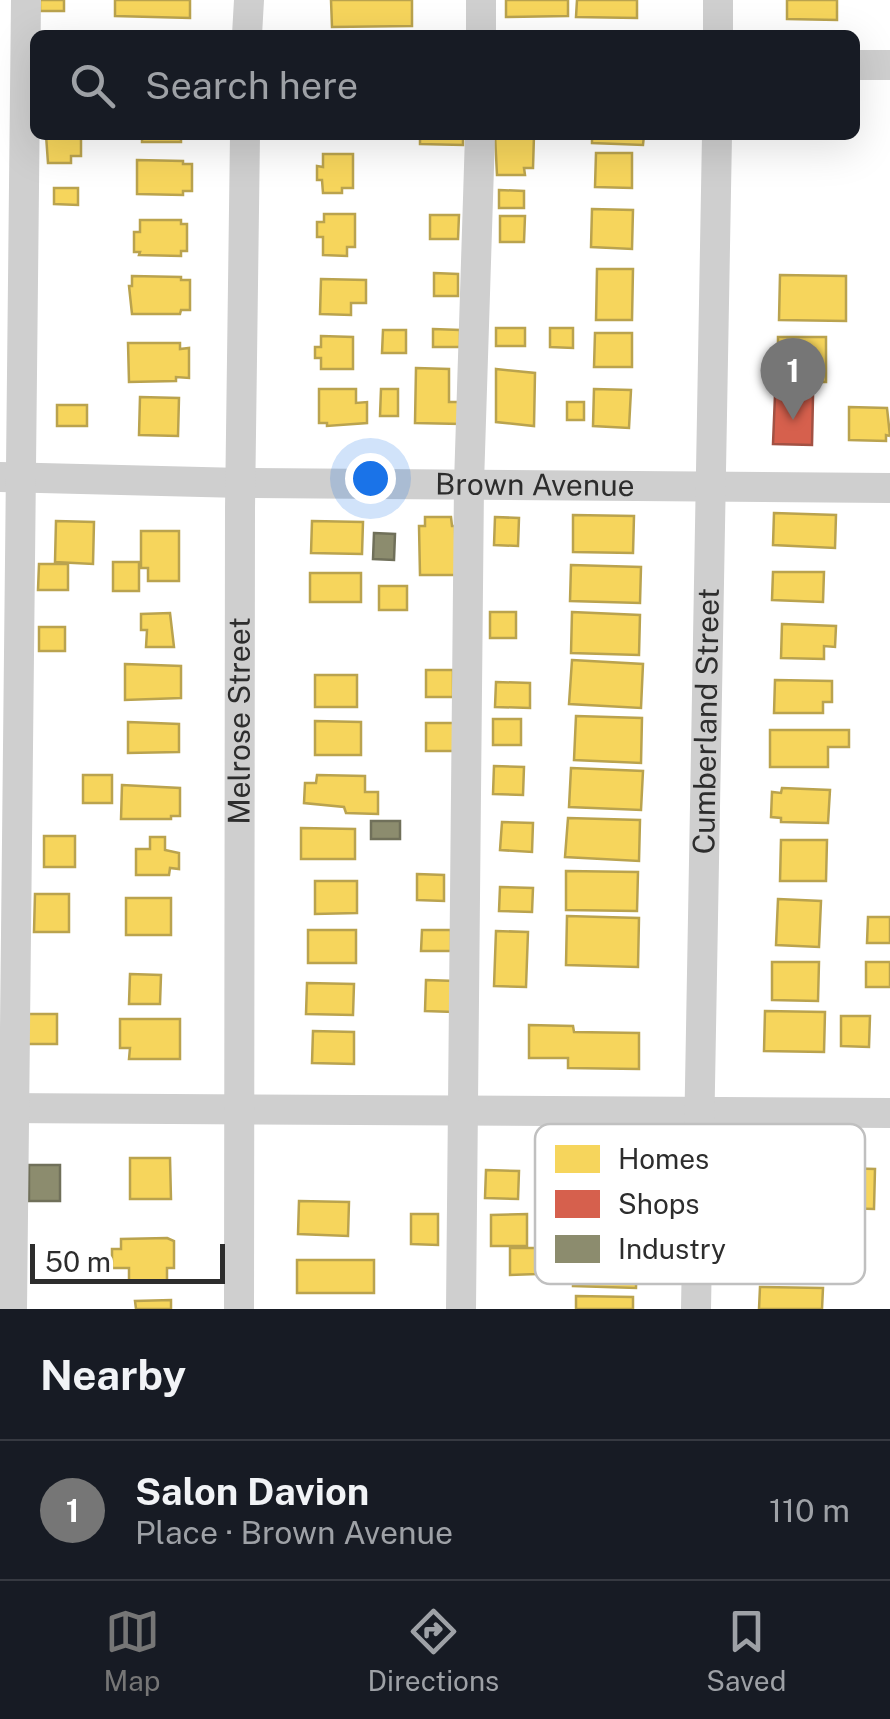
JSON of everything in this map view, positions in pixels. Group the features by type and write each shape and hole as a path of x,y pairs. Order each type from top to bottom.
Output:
{"street":[{"path":"12,1309 8,1108 11,477 20,62 26,0"},
{"path":"247,30 248,0"},
{"path":"481,0 481,30"},
{"path":"718,0 718,30"},
{"path":"860,65 890,65"},
{"name":"Melrose Street","path":"240,1309 246,140"},
{"path":"462,1309 470,484 480,140"},
{"name":"Cumberland Street","path":"697,1124 717,140"},
{"name":"Brown Avenue","path":"11,477 890,488"},
{"path":"8,1108 890,1113"},
{"name":"Cumberland Street","path":"696,1284 696,1309"}],"building: Homes":[{"path":"40,0 64,0 64,11 40,11"},
{"path":"115,0 190,0 190,18 115,16"},
{"path":"331,0 412,0 412,26 332,27"},
{"path":"506,0 568,0 568,16 506,17"},
{"path":"577,0 637,0 637,18 576,17"},
{"path":"787,0 837,0 837,20 787,19"},
{"path":"46,140 81,140 81,156 71,156 71,163 48,163"},
{"path":"142,140 181,140 181,142"},
{"path":"420,140 463,140 463,145 420,144"},
{"path":"495,140 534,140 533,168 524,168 525,175 497,175"},
{"path":"592,140 644,140 643,145"},
{"path":"596,153 632,153 632,188 595,187"},
{"path":"323,154 353,154 353,188 342,188 342,193 323,193 322,180 317,180 317,166 323,167"},
{"path":"137,160 192,164 192,191 183,191 183,195 137,194"},
{"path":"54,188 78,188 78,205 54,204"},
{"path":"499,190 524,191 524,208 499,208"},
{"path":"592,209 633,210 632,249 591,247"},
{"path":"324,214 355,214 355,247 347,247 347,256 323,255 323,237 317,237 317,222 324,222"},
{"path":"430,215 459,215 458,239 430,239"},
{"path":"500,216 525,216 524,242 500,242"},
{"path":"140,220 181,220 181,224 187,224 187,251 181,251 181,256 134,252 134,232 140,232"},
{"path":"597,269 633,269 632,320 596,320"},
{"path":"434,273 458,274 458,296 434,296"},
{"path":"780,275 846,276 846,321 779,320"},
{"path":"132,276 190,280 190,310 181,310 180,314 132,314"},
{"path":"321,279 366,280 366,303 351,303 351,315 320,314"},
{"path":"496,328 525,328 525,346 496,346"},
{"path":"550,328 573,328 573,348 550,347"},
{"path":"433,329 460,330 460,347 433,347"},
{"path":"383,330 406,330 406,353 382,353"},
{"path":"595,333 632,333 632,367 594,367"},
{"path":"321,336 353,337 353,369 321,369 315,347 321,347"},
{"path":"778,337 826,337 826,382 778,382"},
{"path":"128,343 180,343 180,349 189,348 189,378 129,382"},
{"path":"416,368 449,369 449,402 461,402 461,424 415,423"},
{"path":"496,369 535,373 534,426 496,422"},
{"path":"319,389 356,389 356,403 367,402 367,423 319,423"},
{"path":"381,389 398,389 398,416 380,416"},
{"path":"594,389 631,390 629,428 593,426"},
{"path":"140,397 179,398 178,436 139,435"},
{"path":"567,402 584,402 584,420 567,420"},
{"path":"57,405 87,405 87,426 57,426"},
{"path":"849,407 887,408 890,436 886,435 886,441 849,440"},
{"path":"774,513 836,515 835,548 773,545"},
{"path":"573,515 634,516 633,553 573,552"},
{"path":"425,517 451,517 455,526 456,575 420,575 419,526 425,526"},
{"path":"495,517 519,518 518,546 494,545"},
{"path":"56,521 94,522 93,564 55,562"},
{"path":"312,521 363,522 362,554 311,553"},
{"path":"141,531 179,531 179,581 148,581 148,568 141,568"},
{"path":"113,562 139,562 139,591 113,591"},
{"path":"39,564 68,564 68,590 38,590"},
{"path":"571,565 641,567 640,603 570,601"},
{"path":"773,572 824,572 823,602 772,600"},
{"path":"310,573 361,573 361,602 310,602"},
{"path":"379,586 407,586 407,610 379,610"},
{"path":"490,612 516,612 516,638 490,638"},
{"path":"572,612 640,615 639,655 571,653"},
{"path":"170,613 174,647 146,647 147,630 141,630 141,614"},
{"path":"782,624 836,626 835,647 824,646 824,659 781,658"},
{"path":"39,627 65,627 65,651 39,651"},
{"path":"572,660 643,664 641,708 569,704"},
{"path":"125,664 181,666 181,698 125,700"},
{"path":"426,670 453,670 453,697 426,697"},
{"path":"315,675 357,675 357,707 315,707"},
{"path":"775,680 832,681 832,702 823,702 823,713 774,713"},
{"path":"496,682 530,683 530,708 495,707"},
{"path":"576,716 642,718 641,763 574,760"},
{"path":"493,719 521,719 521,745 493,745"},
{"path":"315,721 361,722 361,755 315,755"},
{"path":"128,722 179,724 179,752 128,753"},
{"path":"426,723 454,723 454,751 426,751"},
{"path":"770,730 849,730 849,747 828,747 828,767 770,767"},
{"path":"494,766 524,767 523,795 493,794"},
{"path":"571,768 643,771 641,810 569,807"},
{"path":"83,775 112,775 112,803 83,803"},
{"path":"317,775 365,776 365,792 378,792 378,814 346,813 344,807 304,803 305,783 316,783"},
{"path":"122,785 180,788 180,816 121,819"},
{"path":"782,788 830,790 828,823 781,822 781,818 771,817 772,792 781,793"},
{"path":"568,818 640,820 639,861 565,857"},
{"path":"502,822 533,823 532,852 500,850"},
{"path":"301,828 355,829 355,859 301,859"},
{"path":"44,836 75,836 75,867 44,867"},
{"path":"150,837 165,837 165,850 179,853 179,869 170,868 169,875 136,875 136,849 150,849"},
{"path":"781,840 827,840 826,881 780,881"},
{"path":"566,871 638,872 637,911 566,910"},
{"path":"417,874 444,875 444,901 417,900"},
{"path":"315,881 357,881 357,913 315,914"},
{"path":"500,887 533,888 532,912 499,911"},
{"path":"35,894 69,894 69,932 34,932"},
{"path":"126,898 171,898 171,935 126,935"},
{"path":"778,899 821,901 819,947 776,945"},
{"path":"567,916 639,918 638,967 566,965"},
{"path":"868,917 890,917 890,943 867,943"},
{"path":"308,930 356,930 356,963 308,963"},
{"path":"422,930 451,930 451,951 421,951"},
{"path":"496,931 528,932 526,987 494,986"},
{"path":"772,962 819,962 818,1001 772,1000"},
{"path":"866,962 890,962 890,987 866,987"},
{"path":"130,974 161,975 160,1004 129,1004"},
{"path":"426,980 455,981 454,1012 425,1011"},
{"path":"307,983 354,984 353,1015 306,1014"},
{"path":"765,1011 825,1012 824,1052 764,1051"},
{"path":"28,1014 57,1014 57,1044 27,1044"},
{"path":"841,1016 870,1016 869,1047 841,1046"},
{"path":"120,1019 180,1019 180,1059 129,1059 130,1048 120,1048"},
{"path":"529,1025 573,1026 574,1032 639,1033 639,1069 568,1068 568,1058 529,1058"},
{"path":"313,1031 354,1032 354,1064 312,1063"},
{"path":"130,1158 170,1158 171,1199 130,1199"},
{"path":"865,1169 875,1169 874,1209 865,1209"},
{"path":"486,1170 519,1171 518,1199 485,1198"},
{"path":"299,1201 349,1202 348,1236 298,1234"},
{"path":"411,1214 438,1214 438,1245 411,1244"},
{"path":"527,1214 527,1246 491,1246 491,1215"},
{"path":"121,1239 174,1241 174,1268 167,1268 167,1281 129,1281 129,1268 112,1268 112,1249 121,1249"},
{"path":"510,1248 535,1248 535,1274 510,1275"},
{"path":"297,1260 374,1260 374,1293 297,1293"},
{"path":"573,1284 636,1284 636,1288"},
{"path":"760,1287 823,1288 822,1309 759,1309"},
{"path":"576,1296 633,1297 633,1309 576,1309"},
{"path":"171,1300 171,1309 136,1309 135,1301"}],"building: Shops":[{"path":"775,395 813,396 812,445 773,444"}],"building: Industry":[{"path":"374,533 395,534 394,560 373,559"},
{"path":"371,821 400,821 400,839 371,839"},
{"path":"29,1165 60,1165 60,1201 29,1201"}],"place":[{"name":"Salon Davion","path":"793,420"}]}
